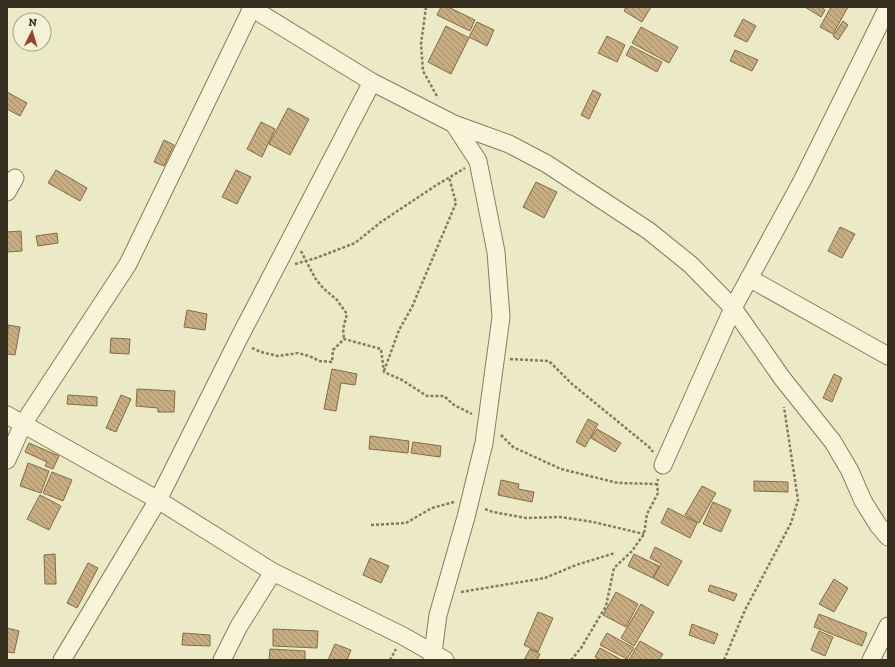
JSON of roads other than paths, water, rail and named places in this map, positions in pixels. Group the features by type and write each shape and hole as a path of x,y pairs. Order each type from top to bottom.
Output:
{"street":[{"path":"662,465 733,308 802,181 888,7"},
{"path":"7,460 23,424 128,264 251,8 372,82 454,124 509,144 547,164 595,194 649,231 685,260 733,308 782,378 833,442 850,471 863,501 878,525 888,537"},
{"path":"62,660 158,500 238,340 372,82"},
{"path":"437,658 438,615 471,497 484,443 502,317 496,252 478,161 454,124"},
{"path":"749,278 888,356"},
{"path":"7,414 158,500 273,572 403,636 437,658"},
{"path":"222,660 239,626 273,572"},
{"path":"871,660 888,626"}]}
